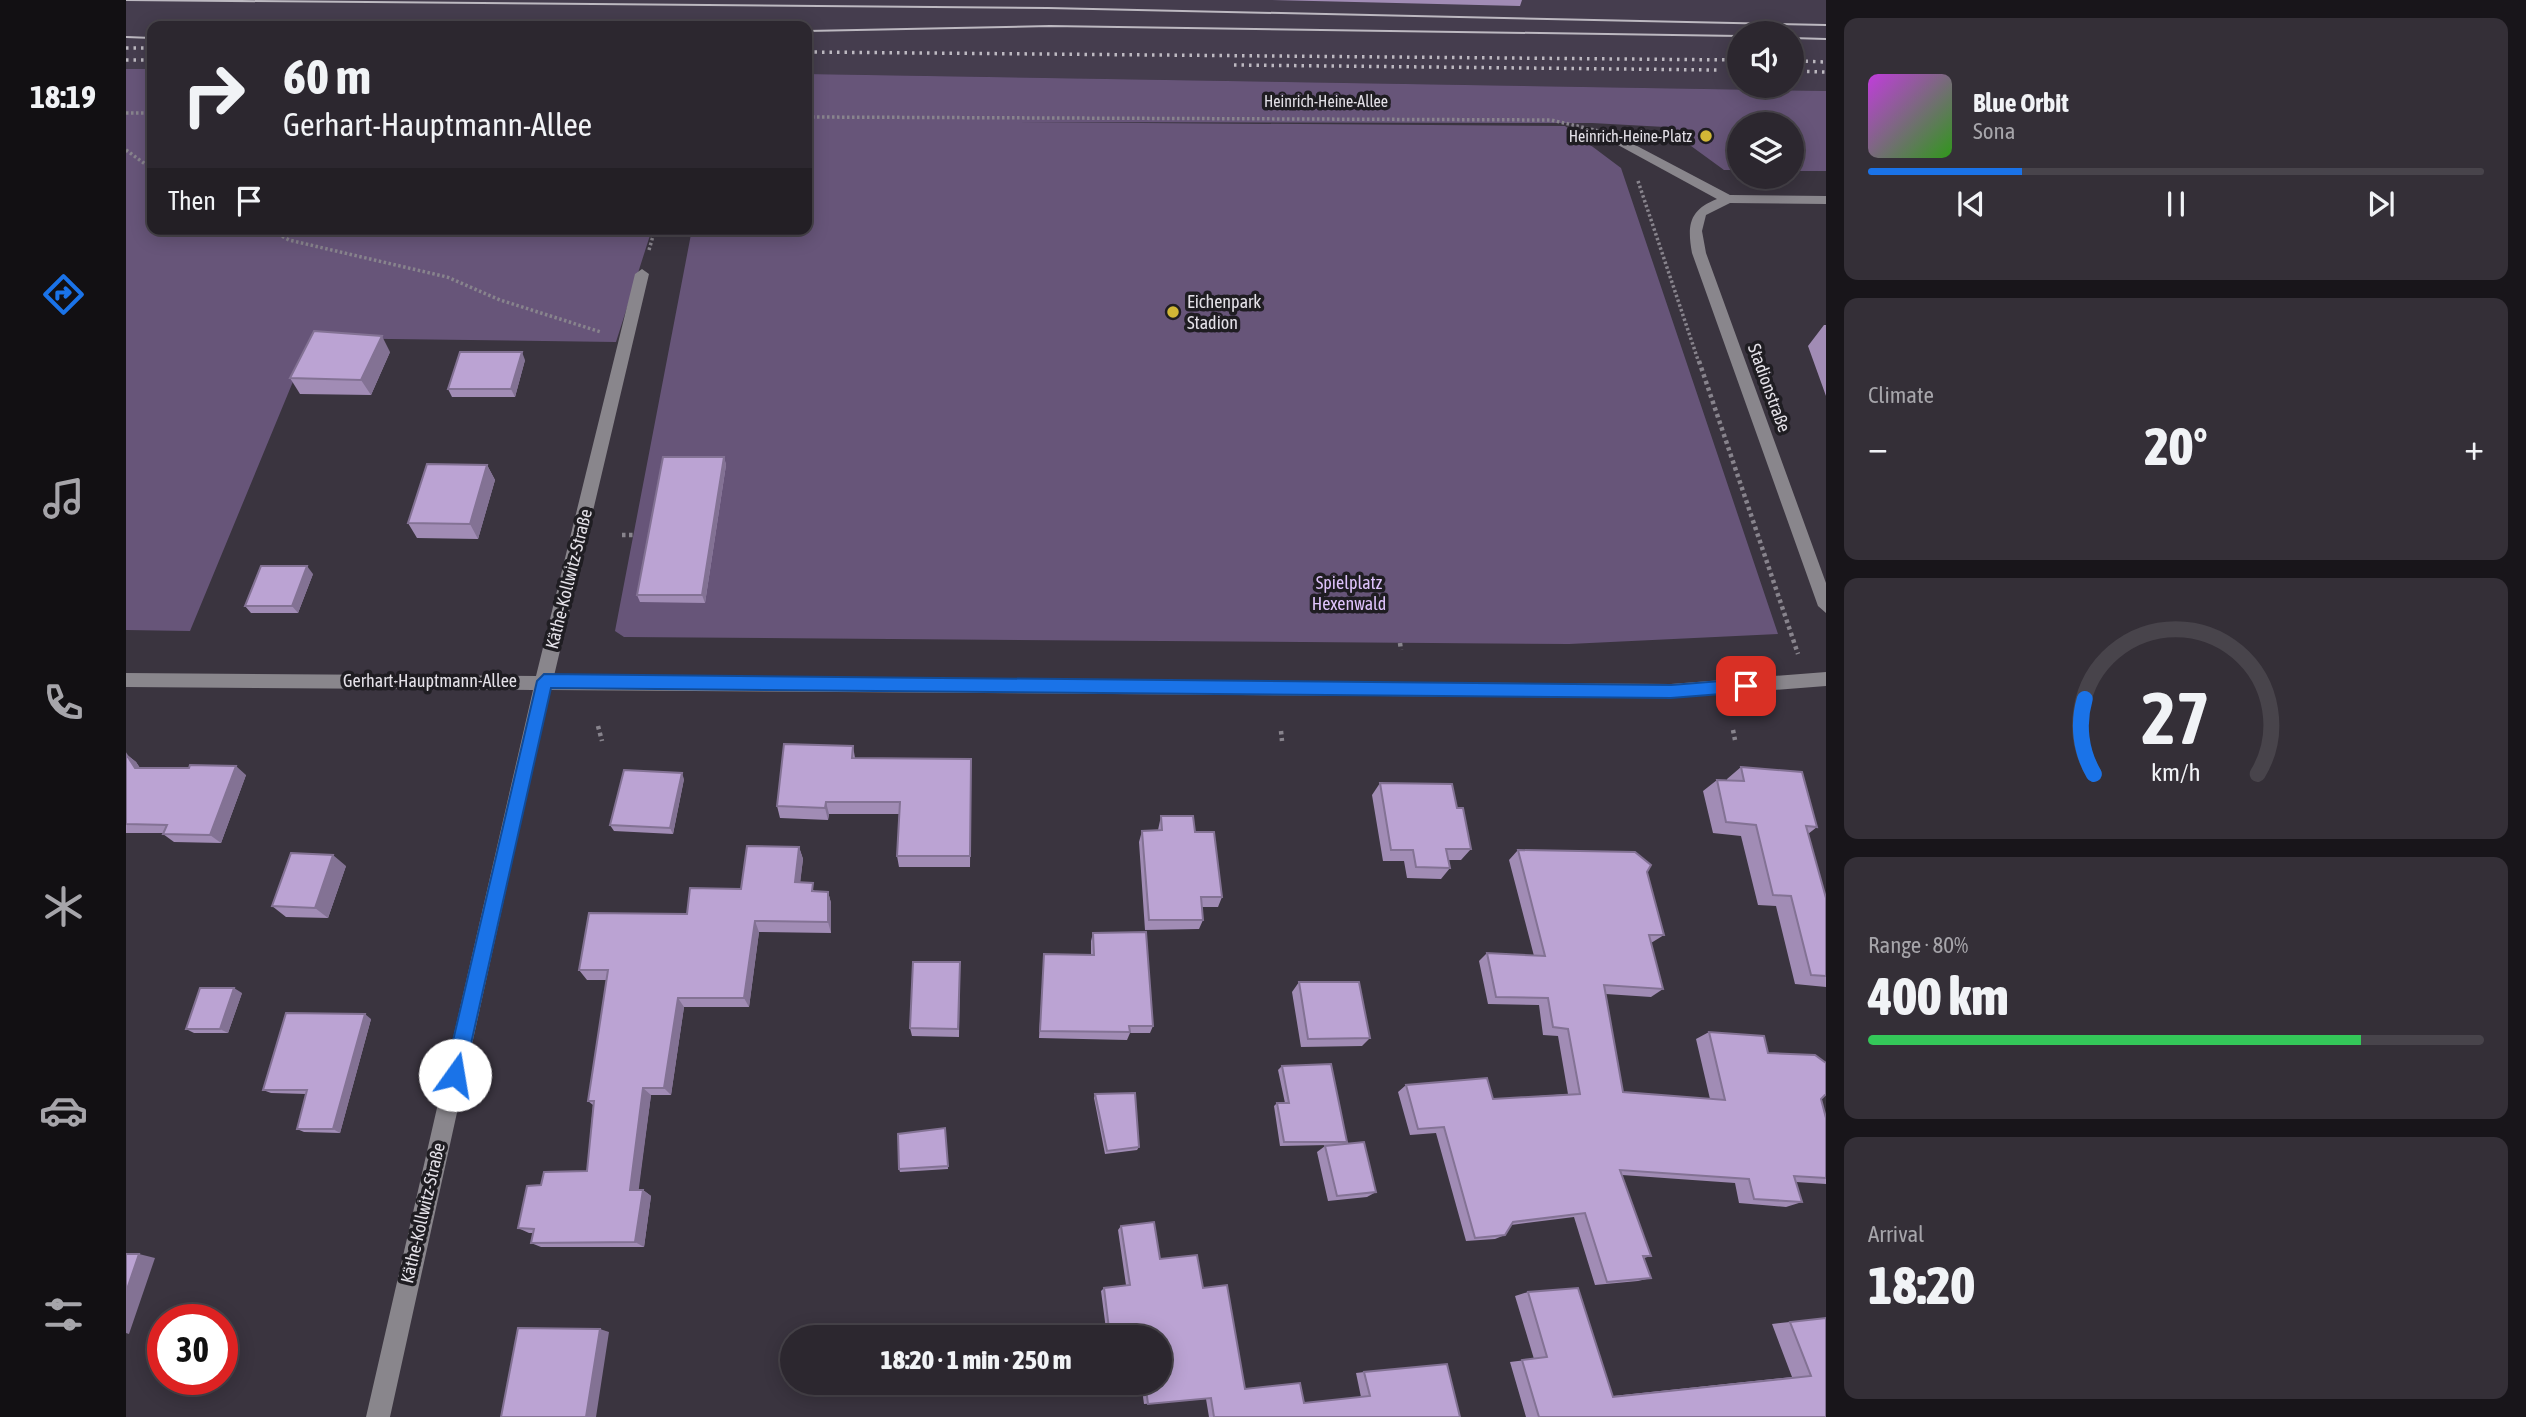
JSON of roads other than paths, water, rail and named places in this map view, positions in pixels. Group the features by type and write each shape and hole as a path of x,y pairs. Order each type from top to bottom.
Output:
{"street":[{"path":"1622,142 1728,199 1826,200"},
{"name":"Stadionstraße","path":"1728,199 1704,208 1697,217 1693,227 1699,253 1826,606"},
{"name":"Käthe-Kollwitz-Straße","path":"378,1417 555,631 642,274"},
{"name":"Gerhart-Hauptmann-Allee","path":"126,680 1671,691 1826,679"}],"tram line":[{"path":"126,0 1048,8 1826,25"},
{"path":"812,31 1050,26 1727,36"},
{"path":"126,37 147,38"},
{"path":"1804,38 1826,39"}],"railway":[{"path":"126,48 147,48"},
{"path":"812,52 1727,60"},
{"path":"126,60 147,60"},
{"path":"1804,61 1826,62"},
{"path":"1234,65 1717,70"},
{"path":"1804,71 1826,72"}],"place":[{"name":"Heinrich-Heine-Platz","path":"1706,136"},
{"name":"Eichenpark Stadion","path":"1173,312"}],"park label":[{"name":"Spielplatz Hexenwald","path":"1349,593"}]}
